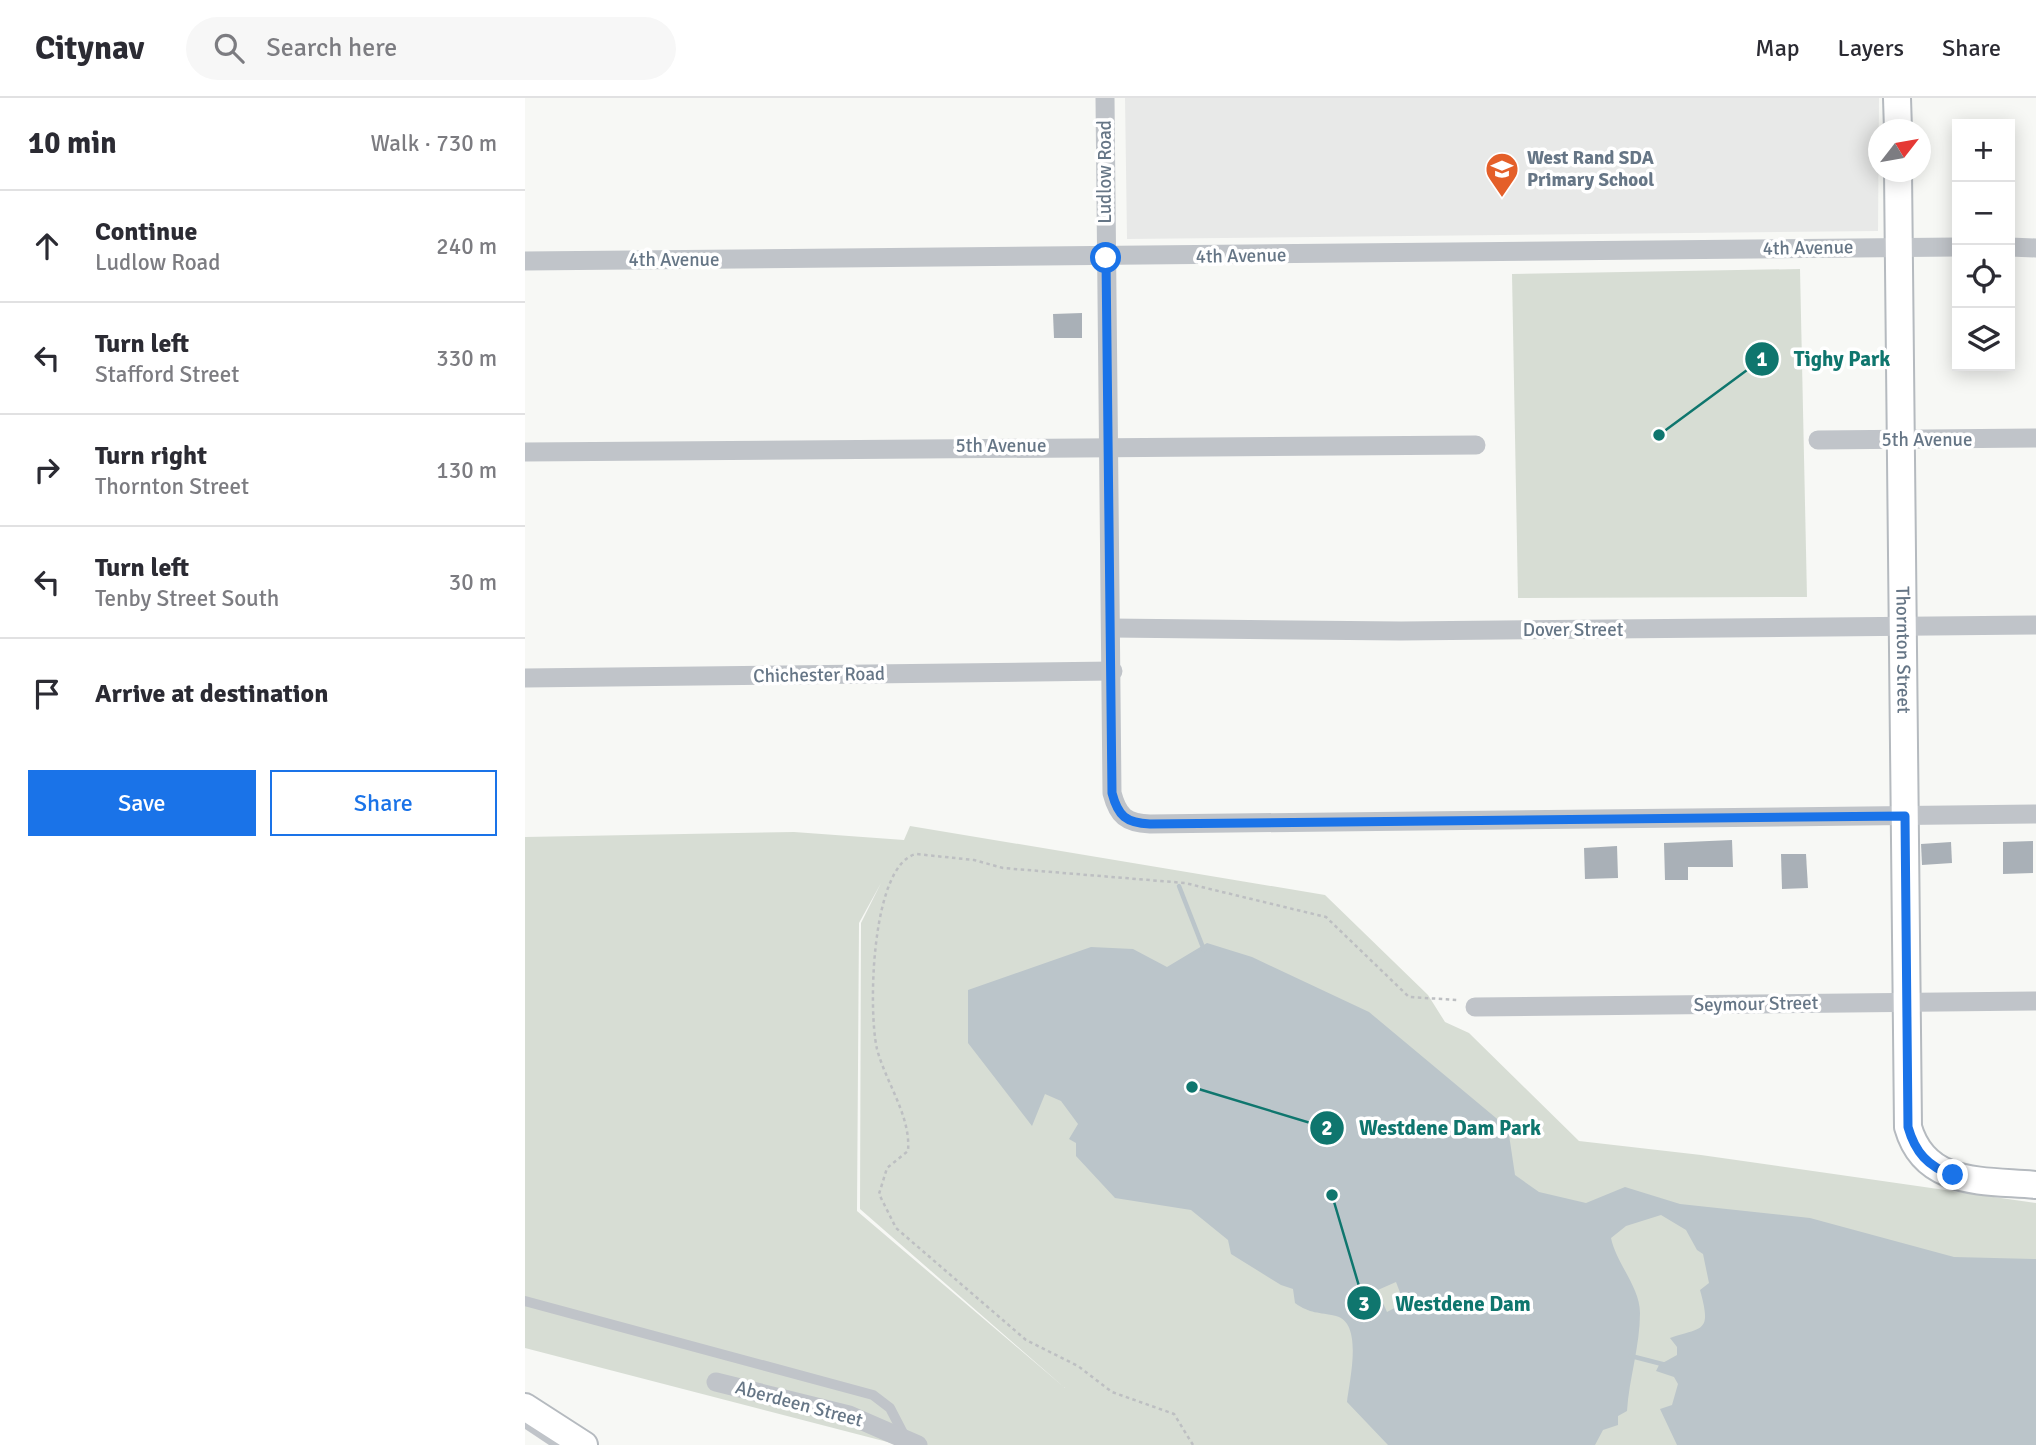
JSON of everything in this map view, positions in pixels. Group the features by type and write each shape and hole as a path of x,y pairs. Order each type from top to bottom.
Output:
{"street":[{"name":"Ludlow Road","path":"1105,98 1113,671 1112,793 1116,810 1123,819 1133,824 1150,824 1905,816"},
{"path":"1897,98 1898,119"},
{"name":"Thornton Street","path":"1898,182 1908,1127 1917,1150 1938,1171 2036,1185"},
{"name":"4th Avenue","path":"525,261 1106,258 1952,247"},
{"path":"2015,247 2036,248"},
{"name":"5th Avenue","path":"1818,440 2036,438"},
{"name":"5th Avenue","path":"525,452 1476,444"},
{"name":"Dover Street","path":"1111,628 1401,631 2036,625"},
{"name":"Chichester Road","path":"525,678 1113,671"},
{"path":"1905,816 2036,814"},
{"name":"Seymour Street","path":"1475,1007 2036,1001"},
{"name":"Aberdeen Street","path":"716,1382 849,1415 911,1441"},
{"path":"525,1407 584,1445"}],"lane":[{"path":"525,1301 873,1395 890,1408 911,1441"},
{"path":"525,1423 558,1445"}],"path":[{"path":"1193,1445 1174,1414 1112,1392 1078,1366 1026,1340 897,1228 879,1194 887,1168 908,1151 909,1135 877,1048 872,983 885,895 893,873 907,856 916,854 974,860 1003,868 1185,883 1326,918 1409,997 1458,1000 1475,1007"}],"shaded area":[{"name":"West Rand SDA Primary School","path":"1125,98 1879,98 1879,119 1868,119 1868,182 1878,182 1878,231 1127,239"},
{"path":"1800,269 1807,597 1518,598 1512,274"},
{"path":"910,826 1325,895 1428,995 1445,1022 1469,1033 1579,1141 1701,1155 2036,1203 2036,1445 899,1445 525,1348 525,837 794,832 904,840","holes":["881,883 861,923 860,1209 1065,1388 857,1211 859,923"]},
{"path":"1207,943 1252,957 1369,1012 1508,1128 1515,1175 1539,1192 1586,1203 1625,1187 1680,1204 1810,1218 1954,1257 2036,1259 2036,1445 1677,1445 1660,1409 1672,1405 1678,1384 1674,1377 1656,1371 1659,1365 1677,1355 1677,1347 1670,1338 1702,1326 1705,1314 1700,1290 1709,1283 1703,1254 1697,1250 1686,1230 1661,1215 1626,1226 1611,1238 1639,1303 1640,1325 1627,1411 1618,1416 1618,1425 1603,1430 1595,1445 1388,1445 1347,1402 1353,1354 1350,1330 1345,1321 1336,1316 1300,1307 1295,1303 1293,1289 1281,1285 1231,1254 1228,1240 1191,1210 1115,1198 1076,1156 1076,1143 1069,1139 1078,1124 1061,1101 1045,1094 1032,1126 968,1043 968,990 1091,947 1133,949 1167,967","holes":["1396,1282 1404,1303 1387,1312 1379,1294 1372,1297 1371,1293"]}],"building":[{"path":"1082,313 1082,338 1054,338 1053,314"},
{"path":"1732,840 1733,867 1688,867 1688,880 1665,880 1664,843"},
{"path":"2033,841 2033,873 2003,874 2003,842"},
{"path":"1951,842 1952,863 1922,865 1921,844"},
{"path":"1617,846 1618,878 1585,879 1584,848"},
{"path":"1781,854 1806,854 1808,888 1782,889"}],"waterway":[{"path":"1179,886 1204,950"},
{"path":"1631,1356 1666,1365"}],"place":[{"name":"West Rand SDA Primary School","path":"1502,199"},
{"name":"Tighy Park","path":"1659,435"},
{"name":"Westdene Dam Park","path":"1192,1087"},
{"name":"Westdene Dam","path":"1332,1195"}],"route":[{"path":"1106,258 1113,671 1112,793 1116,810 1123,819 1133,824 1150,824 1905,816 1908,1127 1917,1150 1926,1162 1938,1171 1953,1175"}]}
